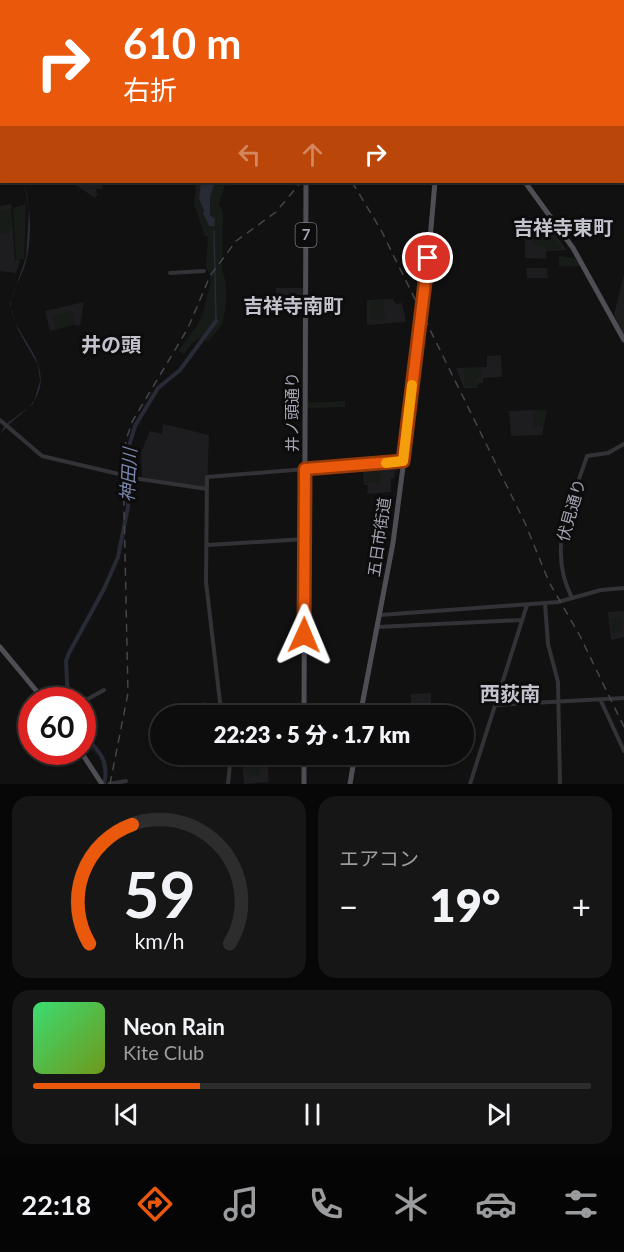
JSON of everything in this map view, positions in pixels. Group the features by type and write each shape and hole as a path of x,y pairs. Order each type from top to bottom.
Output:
{"main road":[{"name":"井ノ頭通り","path":"304,705 306,183"},
{"name":"五日市街道","path":"362,705 393,543 424,308 435,183"},
{"path":"526,183 573,248 624,340"},
{"path":"0,647 33,687"},
{"path":"90,765 102,784"},
{"path":"303,784 304,765"},
{"path":"350,784 353,765"}],"street":[{"path":"170,273 204,271"},
{"path":"0,420 39,455 140,479 207,489"},
{"name":"伏見通り","path":"572,598 559,566 561,533 587,456 606,454 624,444"},
{"path":"221,705 206,583 207,477 403,461"},
{"path":"208,545 305,539"},
{"path":"380,615 545,603 601,590 624,588"},
{"path":"545,603 548,644 558,682 560,784"},
{"path":"470,784 527,604"},
{"path":"377,627 522,620"},
{"path":"96,694 104,690"},
{"path":"495,705 624,698"},
{"path":"601,701 622,741 624,751"},
{"path":"228,784 230,765"},
{"path":"109,784 126,781"}],"shaded area":[{"path":"72,183 104,183 101,190 98,188 95,192 98,194 95,198"},
{"path":"196,183 226,183 219,204 223,212 222,271 226,289 226,304 221,326 208,342 202,337 193,342 184,354 179,351 200,321 211,282 206,268 208,236 205,236 194,204"},
{"path":"201,183 215,183 210,197 210,215 215,219 214,226 209,226 199,198"},
{"path":"11,204 15,260 20,260 16,273 0,271 0,206"},
{"path":"26,204 24,259 16,260 13,208"},
{"path":"11,209 13,224 8,233 0,234 0,210"},
{"path":"29,209 29,247 24,268 16,286 26,257"},
{"path":"555,226 563,236 557,237 567,250 546,251 546,259 525,258 525,227"},
{"path":"547,227 547,231 561,246 560,249 546,250 541,245 533,246 532,228"},
{"path":"559,256 578,259 580,266 559,266"},
{"path":"526,268 547,268 548,278 527,278"},
{"path":"624,274 624,336 614,315"},
{"path":"276,288 304,288 304,301 300,301 297,308 281,309 280,298 276,298"},
{"path":"393,299 396,304 402,303 406,322 367,325 367,300"},
{"path":"383,300 385,319 371,320 370,301"},
{"path":"84,302 80,326 73,325 50,331 45,311"},
{"path":"72,311 75,324 56,329 52,316"},
{"path":"15,321 39,366 41,376 40,387 34,401 40,381 38,365 18,330"},
{"path":"501,355 502,377 483,378 483,383 478,383 477,388 464,388 456,368 487,367 487,356"},
{"path":"464,368 482,368 482,377 476,378 476,387 464,387"},
{"path":"345,401 345,407 307,408 307,403"},
{"path":"28,407 5,428 0,435 5,425"},
{"path":"533,410 546,410 543,426 534,427"},
{"path":"547,410 542,435 511,436 509,411"},
{"path":"163,424 209,435 207,488 142,477 141,452 150,431 162,434"},
{"path":"396,463 395,469 400,471 395,471 394,478 391,478 391,492 367,494 368,485 364,485 363,466"},
{"path":"380,466 381,482 366,483 364,467"},
{"path":"624,611 624,637 611,640 608,612"},
{"path":"621,617 622,632 612,633 610,618"},
{"path":"431,693 431,705 411,705 411,694"},
{"path":"202,702 220,705 202,705"},
{"path":"96,753 103,761 104,776 100,758"},
{"path":"243,765 268,765 269,782 244,784"},
{"path":"244,765 259,765 260,775 249,776 249,773 245,773"}],"waterway":[{"name":"神田川","path":"214,231 216,321"},
{"name":"神田川","path":"67,687 66,661 69,653 104,589 118,557 128,507 129,446 135,426 158,388 180,370 216,321"},
{"name":"神田川","path":"96,748 104,762 104,784"}],"railway":[{"path":"110,784 128,693 123,462 126,440 132,422 188,328 210,276 236,241 276,212 300,183"},
{"path":"353,183 381,230 525,523 549,582 580,636 624,727"}],"slow traffic":[{"path":"386,463 403,461 412,385"}],"district":[{"name":"吉祥寺東町","path":"563,228"},
{"name":"吉祥寺南町","path":"293,306"},
{"name":"井の頭","path":"111,345"},
{"name":"西荻南","path":"510,694"}],"route":[{"path":"304,635 305,469 403,461 411,389 424,308 428,258"}]}
